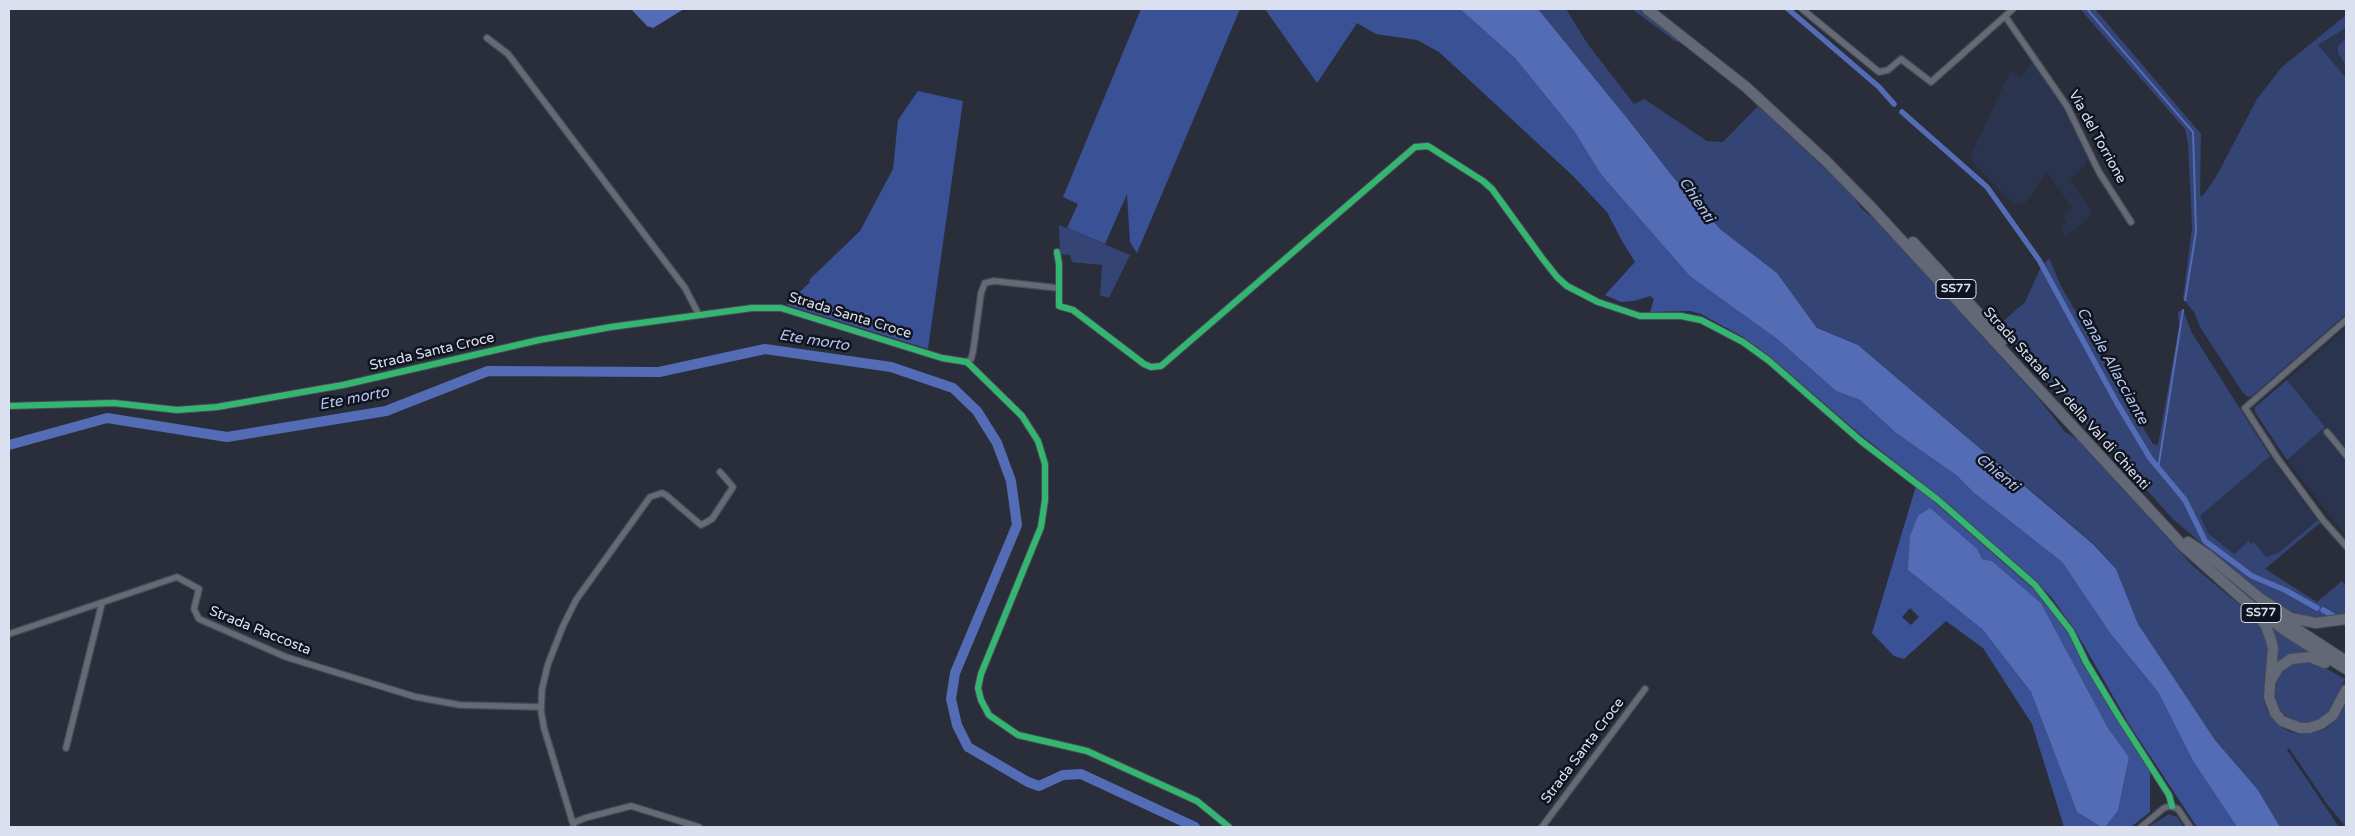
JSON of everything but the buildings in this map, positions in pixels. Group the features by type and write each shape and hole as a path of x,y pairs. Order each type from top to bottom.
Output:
{"highway":[{"name":"Strada Statale 77 della Val di Chienti","path":"1647,9 1700,45"},
{"name":"Strada Statale 77 della Val di Chienti","path":"1658,9 1709,52 1785,122 1872,208 2186,544 2246,602 2287,632 2346,670"},
{"name":"Strada Statale 77 della Val di Chienti","path":"2186,544 2268,610 2346,661"},
{"path":"2186,544 2210,556 2261,600 2291,618 2316,624 2346,619"},
{"path":"2186,544 2201,568 2256,614 2266,626 2273,648 2269,697 2275,713 2286,723 2300,728 2317,726 2328,720 2336,711 2346,690"},
{"path":"2270,683 2276,670 2282,664 2301,656 2316,658 2346,674"}],"street":[{"path":"1802,9 1879,72 1888,70 1902,59 1931,82 2013,9"},
{"name":"Via del Torrione","path":"2005,16 2068,106 2099,172 2131,222"},
{"path":"487,38 508,54 686,288 699,315"},
{"path":"1057,252 1059,264 1058,306 1073,310 1144,364 1150,367 1161,366 1415,147 1428,146 1483,181 1492,189 1557,278 1567,286 1598,302 1640,316 1681,316 1701,320 1743,342 1768,360 1861,441 1938,500 2035,585 2071,632 2086,662 2119,718 2169,795 2172,806"},
{"path":"1058,288 994,281 985,283 981,293 973,352 971,359 967,362 1022,416 1038,441 1045,464 1045,500 1041,527 981,674 978,688 981,700 988,715 1018,735 1087,751 1197,801 1229,827"},
{"name":"Strada Santa Croce","path":"9,406 114,403 177,410 217,407 344,385 539,340 611,327 752,308 781,308 942,358 967,362"},
{"path":"2346,320 2245,408 2284,467 2323,520 2346,546"},
{"path":"2327,432 2346,455"},
{"path":"699,827 631,806 585,818 573,825 544,728 541,707 542,688 548,664 570,610 650,497 662,492 701,525 712,518 733,487 720,472"},
{"path":"2340,539 2346,542"},
{"name":"Strada Raccosta","path":"9,634 177,577 198,590 194,609 199,619 286,657 416,697 460,705 541,707"},
{"path":"66,748 102,603"},
{"name":"Strada Santa Croce","path":"1542,827 1645,689"},
{"path":"2141,827 2164,808 2172,806 2178,809 2190,827"}],"shaded area":[{"path":"1141,9 1240,9 1137,253 1130,242 1127,194 1105,244 1067,228 1078,204 1063,197"},
{"path":"1265,9 1460,9 1515,58 1574,131 1600,173 1776,338 1836,391 1860,400 1896,433 1956,475 1974,493 2062,562 2110,633 2158,692 2193,761 2237,827 2197,827 2129,724 2075,630 2052,598 2037,582 1917,479 1861,435 1768,355 1743,337 1701,314 1690,311 1650,312 1654,299 1650,296 1634,301 1621,302 1605,295 1635,262 1607,212 1572,175 1439,52 1417,40 1376,34 1357,23 1317,83"},
{"path":"1538,9 1566,9 1587,43 1634,104 1644,99 1707,141 1723,142 1758,106 1852,194 1860,207 1883,227 2039,399 2065,432 2078,440 2193,566 2247,611 2261,627 2268,643 2263,698 2268,713 2278,725 2290,732 2301,734 2324,730 2336,720 2346,702 2346,827 2327,804 2289,748 2287,750 2339,827 2280,827 2258,790 2215,740 2138,624 2116,569 2094,544 1858,345 1817,328 1777,273 1720,229 1673,177"},
{"path":"1632,9 1640,9 1685,44 1675,41"},
{"path":"2080,9 2095,9 2201,134 2200,195 2202,197 2216,177 2257,99 2282,67 2346,15 2346,28 2318,45 2346,78 2346,314 2252,396 2248,397 2243,393 2200,327 2194,312 2183,299 2192,228 2188,143 2185,129"},
{"path":"2346,28 2346,78 2318,45"},
{"path":"2346,38 2346,65 2338,53 2338,46"},
{"path":"2035,59 2067,106 2090,156 2084,167 2070,178 2093,214 2066,236 2060,228 2067,222 2062,215 2072,208 2047,172 2025,203 2012,204 1973,162 1971,155 2010,71 2020,77"},
{"path":"918,91 963,101 928,349 787,305 810,282 809,280 860,231 893,169 898,120"},
{"path":"1059,225 1130,255 1109,298 1100,295 1102,265 1072,262 1070,255 1060,254"},
{"path":"2049,258 2061,286 2153,444 2158,445 2179,327 2178,312 2183,310 2192,333 2270,456 2200,516 2208,533 2234,554 2249,541 2251,544 2254,542 2266,557 2278,553 2318,520 2320,523 2265,569 2317,602 2342,581 2346,586 2346,614 2317,618 2306,617 2282,607 2253,587 2173,519 2084,421 2062,392 2054,389 1998,326 2025,302 2040,269"},
{"path":"2346,328 2346,451 2334,438 2330,441 2346,460 2346,536 2287,460 2325,427 2287,380"},
{"path":"2287,380 2325,427 2287,460 2255,412 2255,407"},
{"path":"2270,456 2318,520 2278,553 2266,557 2254,542 2234,554 2208,533 2200,516"},
{"path":"1916,486 2039,594 2067,630 2119,723 2150,771 2150,812 2131,827 2105,827 2118,811 2129,757 2108,728 2041,603 1992,561 1982,559 1979,554 1908,570 1982,629 2031,692 2077,812 2101,827 2064,827 2032,724 1983,648 1946,621 1904,659 1894,656 1872,633","holes":["1910,608 1919,617 1911,625 1902,617"]},
{"path":"2271,626 2310,653 2281,661 2278,660 2277,641"},
{"path":"2307,658 2345,679 2334,705 2327,714 2319,720 2298,722 2289,718 2281,711 2273,692 2275,681 2287,664"},
{"path":"2169,814 2177,817 2184,827 2148,827"}],"water":[{"path":"631,9 684,9 653,28 647,26"},
{"name":"Chienti","path":"1460,9 1538,9 1673,177 1720,229 1777,273 1817,328 1858,345 2093,544 2116,569 2138,624 2215,740 2258,790 2280,827 2237,827 2193,761 2158,692 2110,633 2062,562 1974,493 1956,475 1896,433 1860,400 1836,391 1776,338 1690,276 1600,173 1574,131 1515,58"},
{"path":"1930,508 1977,549 1982,559 1992,561 2041,603 2108,728 2129,757 2118,811 2105,827 2101,827 2077,812 2031,692 1982,629 1908,570 1910,536 1918,516"}],"waterway":[{"name":"Canale Allacciante","path":"1788,9 1879,87 1894,104"},
{"path":"2087,9 2193,132 2196,232 2185,300"},
{"name":"Canale Allacciante","path":"1902,112 1987,187 2039,260 2117,403 2150,458 2185,500 2205,541 2252,576 2285,590 2317,608"},
{"path":"2158,469 2183,310"},
{"name":"Ete morto","path":"9,445 107,418 227,437 386,411 488,371 659,372 765,349 891,367 953,388 977,411 997,443 1011,481 1017,525 955,673 951,699 957,725 968,747 1028,782 1039,786 1063,775 1081,774 1195,827"},
{"name":"Canale Allacciante","path":"2323,610 2332,615"}],"cycle path":[{"path":"1057,252 1059,264 1059,306 1073,310 1144,364 1151,367 1161,366 1415,147 1428,146 1483,181 1492,189 1542,258 1567,286 1598,302 1640,316 1681,316 1701,320 1743,342 1768,360 1861,441 1938,500 2035,585 2071,631 2086,662 2169,795 2172,806"},
{"path":"9,406 114,403 177,410 217,407 343,385 539,340 611,327 752,308 781,308 942,358 967,362 1022,416 1038,441 1045,464 1045,500 1041,527 981,674 978,688 981,700 989,715 1018,735 1087,751 1197,801 1229,827"}]}
